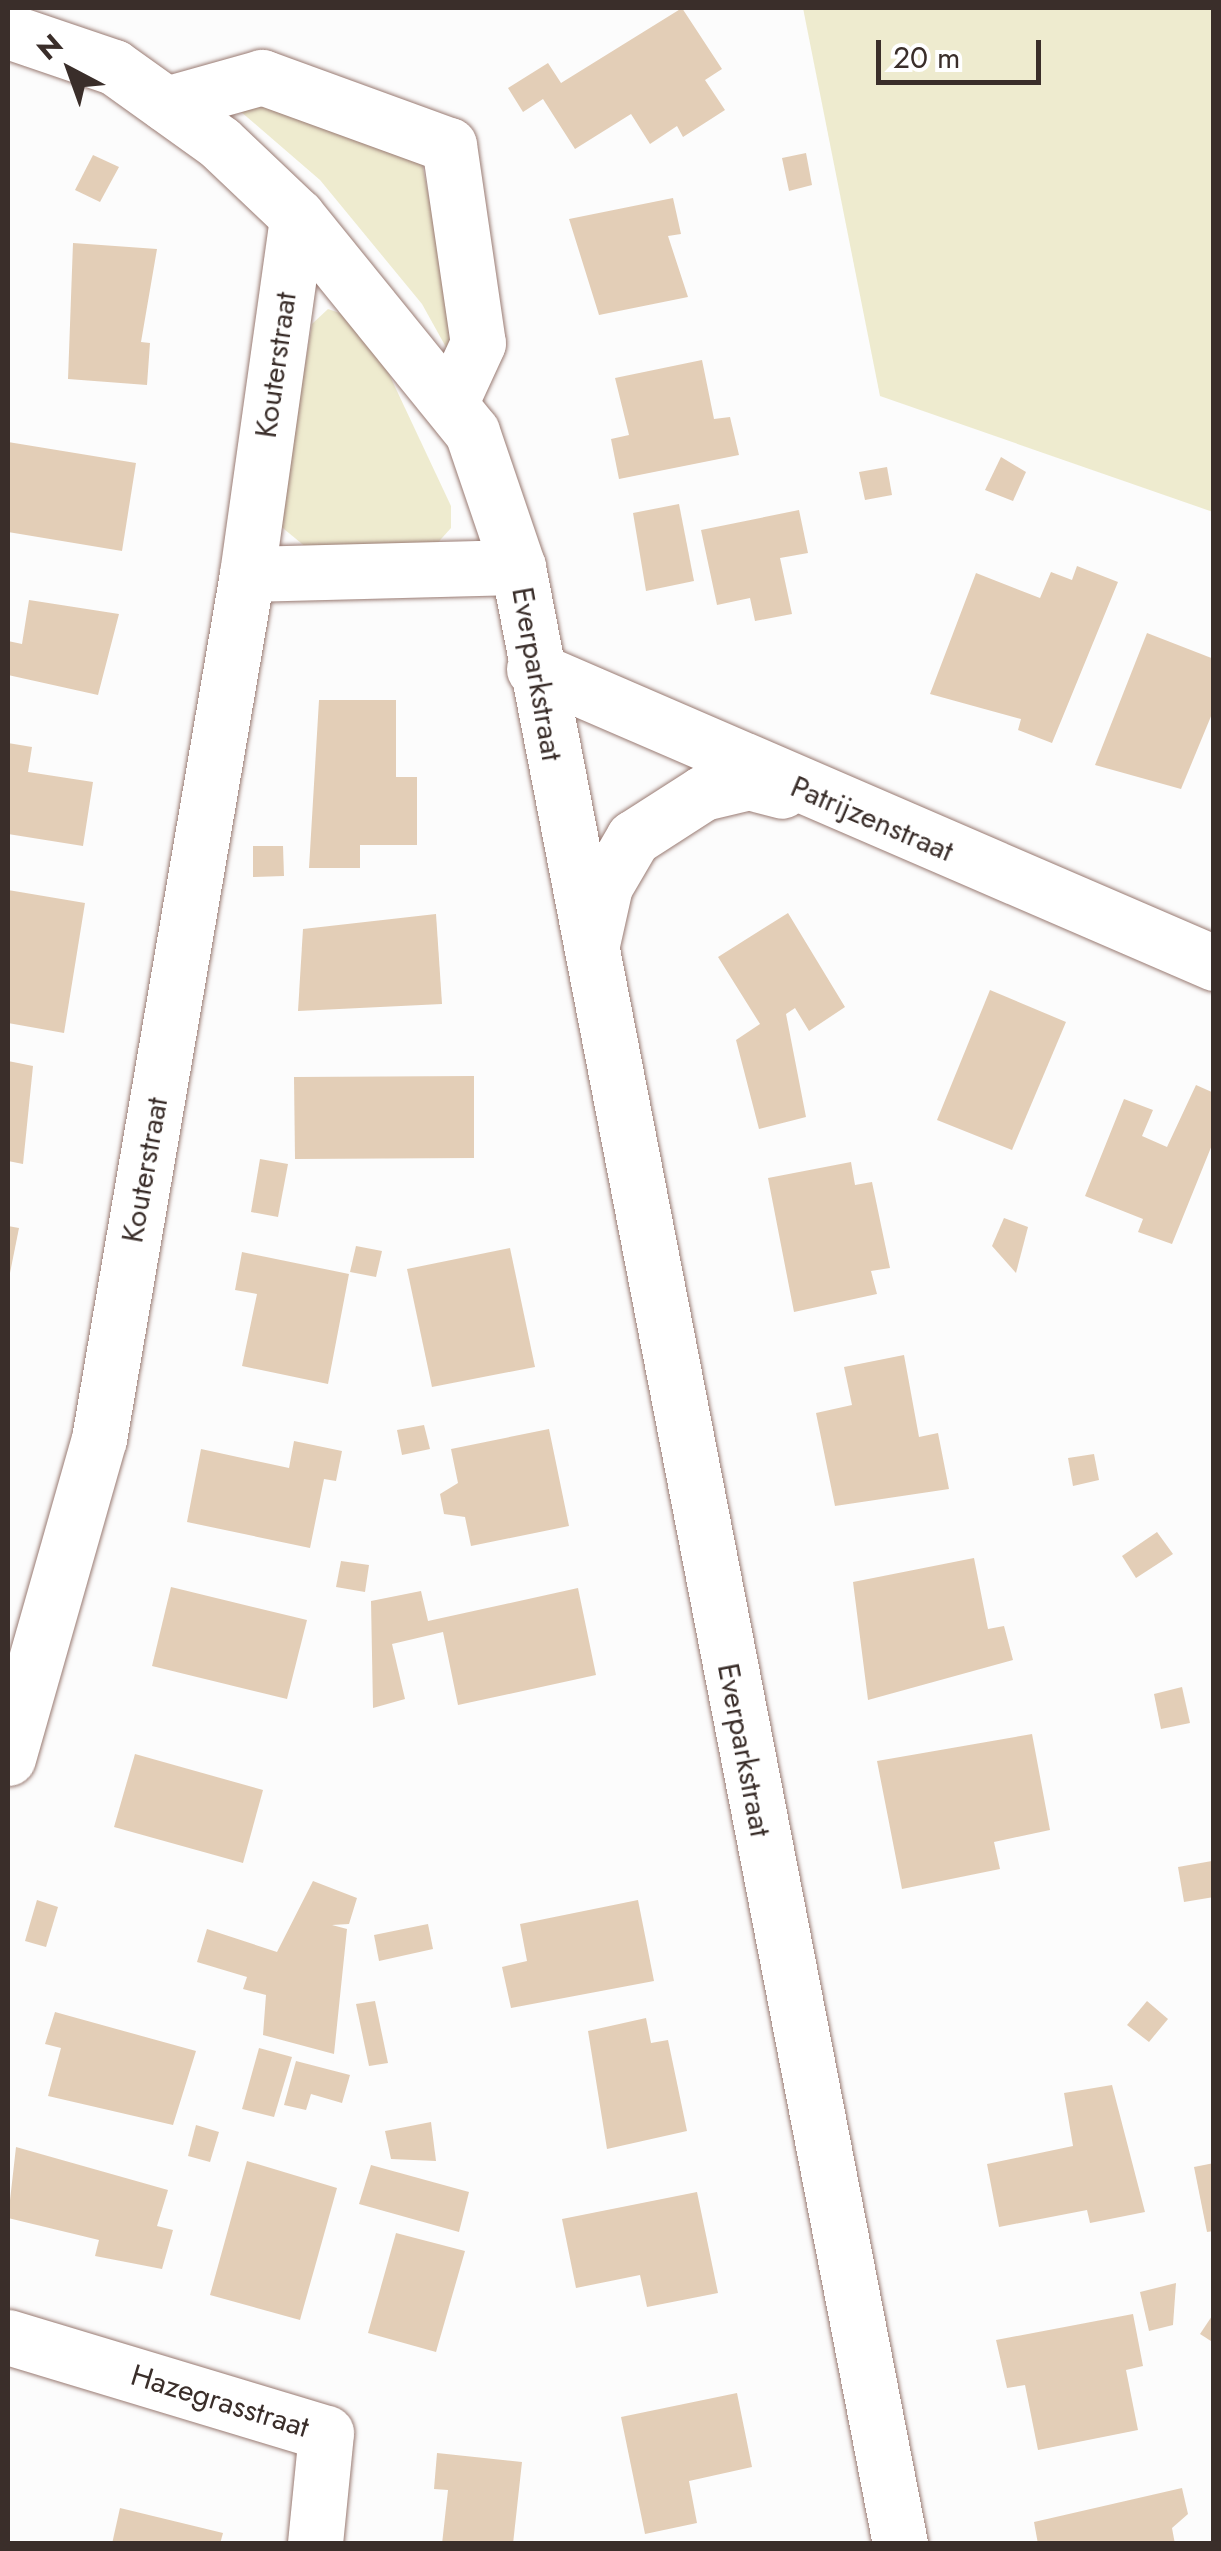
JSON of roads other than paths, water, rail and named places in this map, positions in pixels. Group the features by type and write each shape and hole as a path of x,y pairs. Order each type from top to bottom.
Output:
{"street":[{"name":"Everparkstraat","path":"8,31 114,68 166,104 297,216 472,432 518,567 589,956 900,2544"},
{"path":"166,104 262,77 450,145 478,343 450,404"},
{"name":"Kouterstraat","path":"8,1758 99,1440 247,574 297,216"},
{"path":"247,574 518,567"},
{"name":"Patrijzenstraat","path":"534,668 836,805 1214,963"},
{"name":"Everparkstraat","path":"589,956 605,886 633,838 702,792 748,782 836,805"},
{"name":"Hazegrasstraat","path":"8,2337 326,2433 315,2544"}]}
